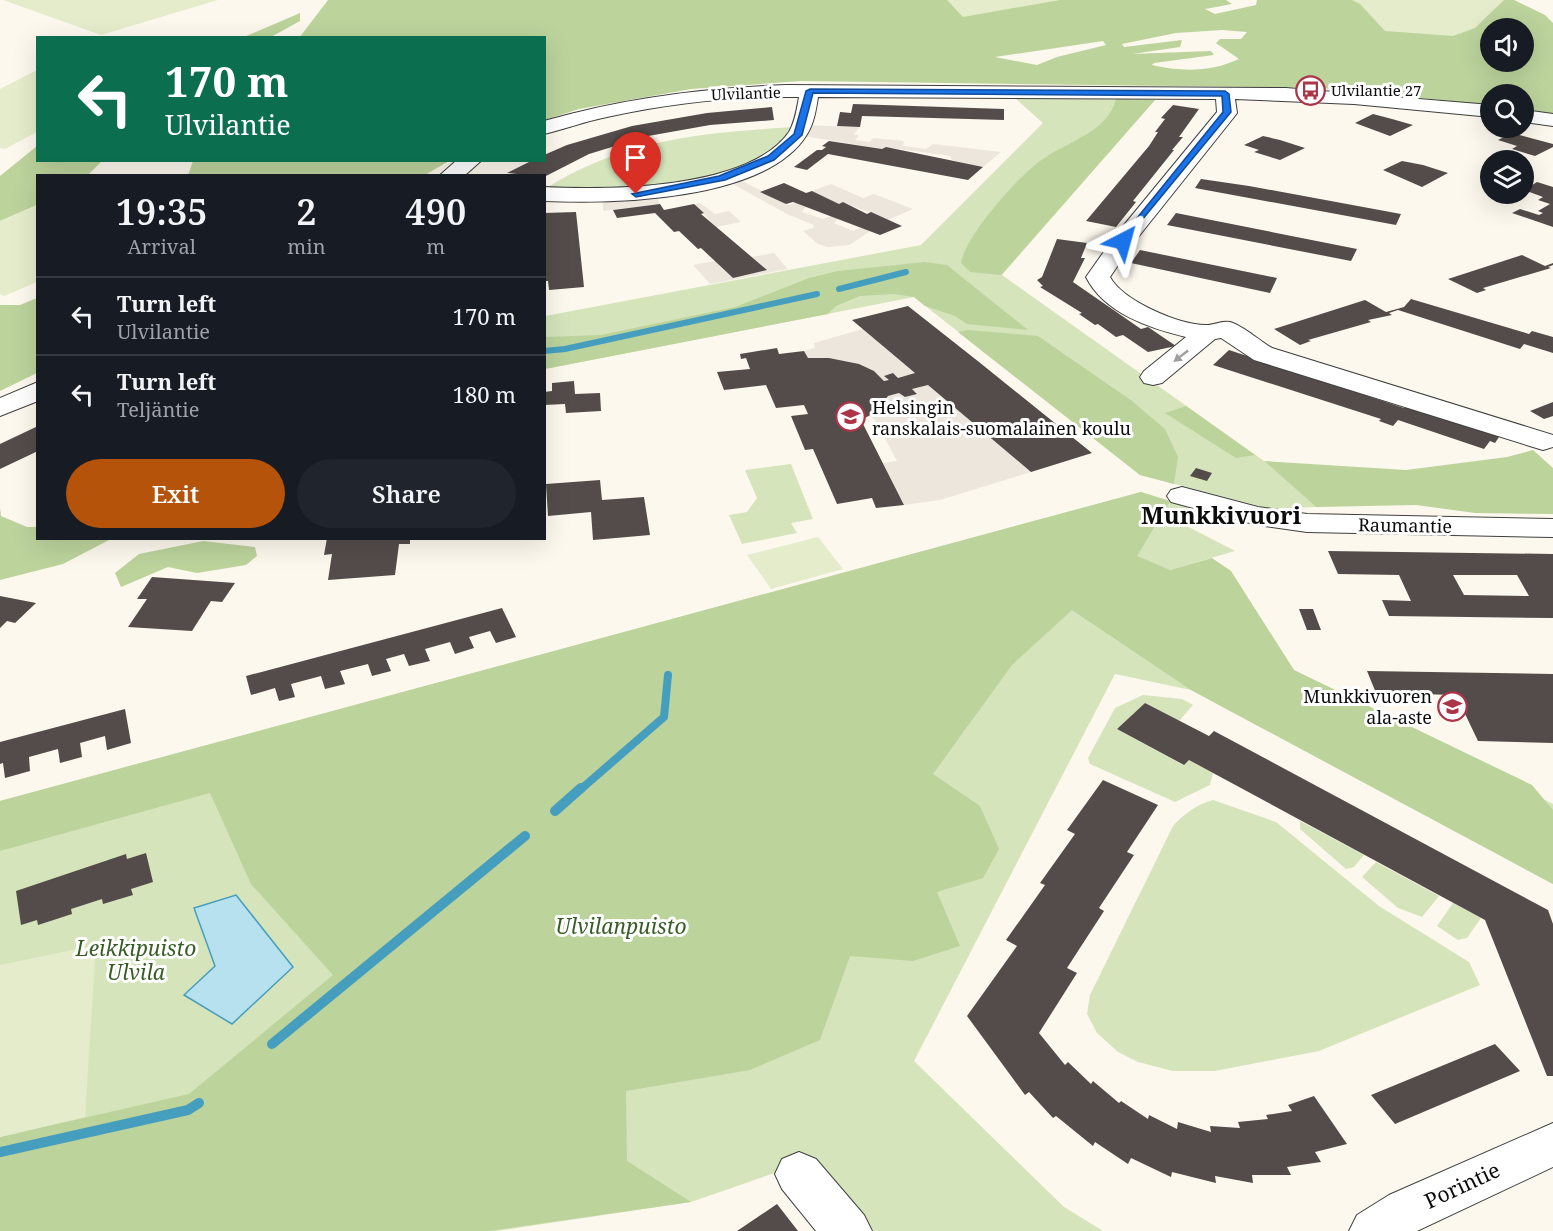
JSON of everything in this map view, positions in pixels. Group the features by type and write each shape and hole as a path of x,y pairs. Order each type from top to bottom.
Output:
{"street":[{"name":"Ulvilantie","path":"546,127 609,110 671,99 723,93 810,91 1225,94 1337,104 1480,110"},
{"path":"546,194 603,196 645,193 693,186 755,166 780,152 798,135 810,91"},
{"path":"1225,94 1227,112 1123,241 1098,277 1099,283 1119,300 1146,315 1180,329 1207,333 1226,329 1263,354 1543,441"},
{"path":"1534,117 1553,120"},
{"path":"452,174 469,162"},
{"path":"1153,377 1207,333"},
{"path":"0,408 36,391"},
{"name":"Raumantie","path":"1193,500 1198,521 1217,530 1257,516 1307,522 1553,528"},
{"name":"Porintie","path":"1374,1231 1406,1211 1553,1144"},
{"path":"799,1174 847,1231"}],"green space":[{"path":"3,0 218,0 101,35"},
{"path":"328,0 1226,0 1232,4 1205,9 1215,14 1256,5 1257,0 1514,0 1545,15 1553,23 1553,114 1534,111 1534,84 1480,84 1480,104 1321,88 801,81 691,89 579,109 546,120 546,36 301,36","holes":["1222,30 1247,32 1241,39 1220,39 1216,43 1239,59 1196,70 1152,65 1214,55 1211,51 1132,54 1180,47 1182,40 1124,47 1122,44 1176,33","1103,41 1106,45 1057,57 1037,65 995,57"]},
{"path":"947,0 1060,0 963,17"},
{"path":"1352,0 1504,0 1485,18 1480,18 1480,23 1475,28 1453,36 1385,31 1360,4"},
{"path":"300,13 300,21 273,36 246,36"},
{"path":"36,71 36,133 5,149 0,148 0,89"},
{"path":"1015,98 1155,100 1002,275 1264,461 1316,507 1271,509 1140,475 914,297 546,369 546,316 921,245 1043,123"},
{"path":"1116,99 1155,100 1001,275 970,272 961,263 965,251 972,237 1008,191 1043,159 1096,128 1112,110"},
{"path":"793,127 766,153 727,172 706,178 664,187 633,190 546,189 574,172 634,149 695,136"},
{"path":"36,147 36,162 101,162 89,174 36,174 36,205 0,221 0,176"},
{"path":"192,162 447,162 427,174 188,174"},
{"path":"36,205 36,282 4,296 0,294 0,221"},
{"path":"925,262 947,265 1028,330 967,324 955,316 925,306 914,297 894,294 860,296 836,306 828,314 546,369 546,337 601,335 735,307 809,278 838,271"},
{"path":"36,298 36,373 0,391 0,305 20,305"},
{"path":"968,330 1038,336 1132,401 1165,429 1178,457 1174,484 1140,475 958,332"},
{"path":"1186,406 1255,455 1236,458 1165,413"},
{"path":"1533,450 1553,468 1553,514 1475,513 1416,505 1316,507 1264,461 1406,470 1507,457"},
{"path":"791,464 813,519 791,523 797,533 742,544 729,515 747,512 757,498 745,470"},
{"name":"Ulvilanpuisto","path":"1141,492 1188,507 1179,522 1235,551 1170,570 1153,608 1553,804 1553,884 1191,690 1115,674 914,1061 1064,1207 1103,1231 874,1231 809,1161 691,1202 496,1231 0,1231 0,801"},
{"name":"Ulvilanpuisto","path":"1141,492 1170,501 1137,556 1170,570 1212,558 1231,571 1294,670 1532,785 1553,810 1553,884 1191,690 1072,610 1012,665 933,774 980,806 999,849 983,878 937,892 960,946 913,961 850,956 820,1040 750,1070 626,1091 627,1161 691,1202 489,1231 0,1231 0,1137 189,1094 333,975 251,884 210,793 0,851 0,801"},
{"path":"0,507 1,516 27,527 36,527 36,540 109,540 63,564 0,580"},
{"path":"818,537 843,569 771,589 747,555"},
{"path":"203,541 255,547 257,556 246,565 197,573 168,567 121,587 115,573 139,554"},
{"path":"1143,695 1182,699 1193,705 1179,721 1145,703 1117,729 1183,765 1189,760 1213,773 1210,785 1175,802 1090,764 1088,758 1115,708"},
{"path":"1213,800 1276,822 1379,906 1469,962 1480,985 1319,1051 1215,1071 1173,1071 1138,1062 1118,1052 1097,1033 1087,1014 1090,995 1173,826 1191,810"},
{"path":"1300,821 1364,855 1354,867 1346,869 1300,829"},
{"path":"1376,862 1439,896 1422,917 1398,908 1362,877"},
{"path":"1453,903 1481,918 1467,938 1458,940 1437,926"},
{"path":"96,945 85,1117 0,1137 0,965"}],"shaded area":[{"path":"801,125 860,127 854,134 859,136 855,140 870,142 873,138 904,141 903,146 926,149 933,144 1001,152 983,167 952,160 950,156 886,147 882,149 798,135"},
{"path":"731,175 788,205 795,203 805,207 802,212 823,219 831,216 838,219 834,223 853,231 863,227 870,231 850,245 828,247 818,244 803,231 813,228 814,225 789,215 722,178"},
{"path":"831,184 863,198 874,194 913,209 888,220 843,202 839,204 812,191"},
{"path":"654,192 660,204 603,211 603,196"},
{"path":"700,203 715,214 729,211 741,222 716,227 694,204"},
{"path":"774,253 788,269 710,284 693,265 715,261 733,278 767,270 752,257"},
{"path":"863,329 915,373 898,378 893,373 885,376 889,380 884,381 874,371 859,364 829,358 808,358 804,351 815,348 814,343"},
{"path":"928,385 1031,472 940,500 904,505 883,463 897,461 875,420 869,416 882,407 888,396 899,393 905,397 917,394 912,389"}],"water":[{"path":"236,895 293,967 232,1024 184,995 215,966 194,908"}],"building":[{"path":"853,104 1004,109 1004,120 862,116 860,127 837,126 840,112 851,113"},
{"path":"1173,105 1199,109 1179,137 1183,137 1172,150 1174,150 1133,201 1136,202 1116,227 1086,221 1149,146 1158,132 1155,132 1165,119 1161,118"},
{"path":"772,107 774,120 710,125 648,136 589,154 546,176 546,174 507,173 529,162 546,162 546,154 567,145 632,126 707,113"},
{"path":"1373,114 1413,125 1390,136 1355,123"},
{"path":"1263,136 1305,148 1280,160 1254,152 1259,150 1244,145"},
{"path":"1531,138 1553,144 1553,147 1535,156 1534,150 1515,150 1512,149 1517,146 1498,140"},
{"path":"829,141 882,149 886,147 983,167 968,180 828,154 807,170 794,167 817,150 822,150 826,147 822,146"},
{"path":"1402,161 1448,173 1422,187 1383,170"},
{"path":"1201,179 1401,214 1396,225 1195,188"},
{"path":"1537,182 1553,187 1553,227 1512,213 1520,209 1539,215 1543,213 1538,211 1550,204 1538,200 1543,197 1534,194 1534,184"},
{"path":"784,183 806,193 812,191 839,204 843,202 867,214 871,212 902,226 880,235 793,202 786,204 760,192"},
{"path":"660,204 664,210 694,204 704,213 701,214 767,270 733,278 701,248 698,249 679,231 674,232 655,213 617,218 613,210"},
{"path":"576,212 584,287 549,290 548,281 546,281 546,213"},
{"path":"1176,213 1357,249 1351,261 1167,225"},
{"path":"1057,239 1087,243 1081,258 1085,258 1073,282 1141,329 1148,327 1176,346 1148,352 1123,335 1116,337 1098,324 1095,325 1079,314 1082,313 1040,287 1043,286 1037,280 1042,277"},
{"path":"1140,250 1277,278 1270,293 1131,263"},
{"path":"1522,255 1545,266 1553,263 1553,265 1548,267 1551,268 1483,288 1486,290 1477,293 1448,279"},
{"path":"1411,299 1529,334 1532,331 1553,337 1553,353 1524,344 1520,349 1398,310 1389,313 1392,315 1368,320 1371,322 1308,340 1311,341 1300,345 1274,329 1365,300 1386,312 1404,307"},
{"path":"908,306 1092,453 1031,472 928,385 912,389 917,394 905,397 899,393 888,396 876,412 861,420 904,505 876,508 872,498 837,504 813,449 805,450 791,416 808,414 804,405 776,408 766,385 724,390 717,372 750,369 746,358 741,359 740,354 777,348 779,354 804,351 808,358 829,358 859,364 874,371 884,381 889,380 884,376 893,373 898,378 915,373 852,320"},
{"path":"1229,350 1404,408 1408,404 1501,434 1495,443 1490,441 1484,449 1398,420 1393,426 1379,421 1381,419 1213,365"},
{"path":"574,381 575,394 600,393 601,411 566,413 565,404 546,405 546,392 552,391 552,383"},
{"path":"1553,402 1553,416 1544,419 1530,411"},
{"path":"36,427 36,452 0,469 0,444"},
{"path":"1196,468 1212,473 1207,481 1190,476"},
{"path":"600,480 602,500 644,497 650,535 593,540 591,512 548,516 546,484"},
{"path":"327,540 410,540 410,544 399,544 395,575 328,580 332,554 324,555"},
{"path":"1328,551 1553,554 1553,618 1389,616 1382,600 1411,601 1399,575 1338,574","holes":["1453,575 1517,575 1529,596 1464,595"]},
{"path":"152,577 235,583 222,602 211,601 192,631 128,627 147,599 137,599"},
{"path":"0,596 36,603 15,623 7,621 0,628"},
{"path":"502,608 516,637 496,643 490,631 469,637 474,648 455,654 450,642 425,649 430,661 409,666 404,654 386,659 391,671 372,676 368,664 340,671 345,684 325,689 321,676 291,684 295,697 279,701 275,688 251,695 246,676"},
{"path":"1299,609 1313,609 1321,630 1307,630"},
{"path":"1367,671 1553,674 1553,743 1478,741 1456,695 1376,693"},
{"path":"1145,703 1209,736 1214,731 1548,910 1553,924 1553,1076 1547,1076 1485,920 1189,760 1184,765 1117,729"},
{"path":"125,709 131,743 107,750 105,736 80,743 82,757 60,763 58,749 29,757 30,771 5,778 3,763 0,764 0,742"},
{"path":"1103,780 1158,805 1127,852 1134,855 1099,908 1104,911 1067,968 1077,973 1039,1033 1065,1065 1068,1062 1091,1084 1093,1081 1119,1103 1121,1101 1148,1119 1149,1115 1177,1129 1178,1122 1211,1132 1210,1126 1240,1128 1238,1122 1268,1119 1266,1115 1292,1111 1288,1105 1314,1096 1347,1144 1315,1152 1321,1162 1287,1167 1291,1175 1252,1175 1253,1183 1215,1176 1216,1183 1172,1172 1171,1177 1131,1158 1128,1164 1095,1142 1093,1146 1056,1116 1053,1118 1029,1092 1025,1095 967,1016 1017,946 1006,940 1045,885 1040,883 1075,834 1067,830"},
{"path":"146,853 153,882 131,889 133,895 103,904 102,899 71,909 72,914 38,925 37,920 21,925 16,891 126,854 127,859"},
{"path":"1495,1044 1520,1071 1395,1124 1371,1095"},
{"path":"777,1204 798,1231 737,1231"}],"waterway":[{"path":"839,289 906,272"},
{"path":"546,351 565,349 817,294"},
{"path":"580,790 664,717 668,675"},
{"path":"555,811 581,788"},
{"path":"272,1044 525,836"},
{"path":"0,1152 188,1110 199,1103"}],"place":[{"name":"Ulvilantie 27","path":"1310,90"},
{"name":"Helsingin ranskalais-suomalainen koulu","path":"851,417"},
{"name":"Munkkivuoren ala-aste","path":"1453,706"}],"district":[{"name":"Munkkivuori","path":"1221,514"}],"route":[{"path":"636,194 693,186 722,178 771,158 788,146 798,135 810,91 1225,94 1227,112 1123,241"}],"park label":[{"name":"Leikkipuisto Ulvila","path":"136,960"}]}
